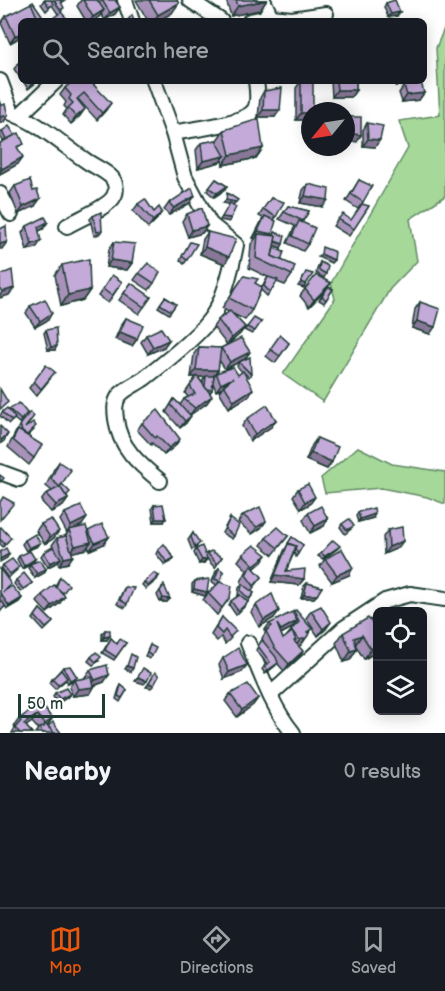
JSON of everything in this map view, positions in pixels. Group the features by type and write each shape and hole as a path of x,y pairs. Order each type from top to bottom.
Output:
{"street":[{"path":"190,0 217,18"},
{"path":"263,0 271,17"},
{"path":"299,18 326,14"},
{"path":"266,18 282,18"},
{"path":"0,81 12,113 37,124 54,135 83,159 112,178 116,186 115,195 110,202 67,226"},
{"path":"19,116 53,84"},
{"path":"155,84 173,133 185,177 210,224 236,245 232,266 214,314 200,331 145,378 117,397 114,408 117,428 126,448 139,464 160,481"},
{"path":"173,133 245,118 254,110 258,92 257,84"},
{"path":"0,194 11,214"},
{"path":"0,472 19,480"},
{"path":"270,695 345,628 385,601 410,594 445,598"},
{"path":"248,643 270,695 292,733"}],"green space":[{"path":"445,26 445,196 410,219 417,261 390,289 323,402 283,374 335,299 331,283 408,148 399,121 440,115 436,48"},
{"path":"358,447 392,464 445,472 445,504 427,497 381,488 325,493 321,478"}],"building":[{"path":"44,0 51,0 53,4 49,7"},
{"path":"54,0 60,0 64,8 60,10"},
{"path":"83,0 97,0 104,10 93,17"},
{"path":"102,0 115,0 120,7 110,13"},
{"path":"149,0 177,0 179,3 158,15"},
{"path":"236,0 267,0 238,6"},
{"path":"395,0 400,12 391,14 386,3"},
{"path":"33,2 42,15 39,18 38,18 31,4"},
{"path":"31,3 38,18 18,18 18,34 15,36 6,16"},
{"path":"61,12 66,18 53,18"},
{"path":"70,84 93,84 111,103 102,113 84,93 77,99 85,109 76,117 68,108 73,103 69,99 71,95 65,88"},
{"path":"301,84 313,84 313,102 301,102"},
{"path":"336,84 356,84 356,90 337,90"},
{"path":"422,84 424,93 407,95 404,86"},
{"path":"282,88 280,110 263,110 264,91"},
{"path":"5,104 8,115 0,117 0,106"},
{"path":"355,117 361,117 361,135 355,134"},
{"path":"259,119 263,148 230,155 224,130"},
{"path":"367,123 383,126 380,140 368,139"},
{"path":"9,126 15,135 6,140 2,131"},
{"path":"19,133 24,144 17,147 23,157 2,169 0,143"},
{"path":"216,140 225,156 203,161 201,143"},
{"path":"216,179 227,186 217,193 209,188"},
{"path":"30,180 33,191 37,190 40,199 23,207 15,186"},
{"path":"359,180 372,186 363,202 351,194"},
{"path":"308,184 329,189 328,200 305,196"},
{"path":"192,188 195,196 174,208 169,203"},
{"path":"227,193 238,200 236,202 226,200"},
{"path":"271,198 284,202 276,217 263,209"},
{"path":"145,199 154,212 159,207 162,212 153,221 138,204"},
{"path":"230,203 236,207 231,218 222,217"},
{"path":"362,204 369,206 354,229 338,219 343,214 351,220"},
{"path":"288,206 309,211 303,221 284,212"},
{"path":"202,208 207,226 192,230 187,214"},
{"path":"101,212 102,231 97,232 93,216"},
{"path":"265,216 276,221 272,234 258,231"},
{"path":"45,217 48,222 38,227 41,241 32,244 27,226"},
{"path":"299,221 315,228 308,244 292,236"},
{"path":"6,226 7,242 0,244 0,229"},
{"path":"208,232 236,239 229,257 205,247"},
{"path":"275,232 285,236 283,244 275,241"},
{"path":"258,234 276,236 272,256 295,266 292,275 256,258"},
{"path":"114,242 135,244 132,263 111,260"},
{"path":"190,242 197,244 187,260 182,256"},
{"path":"322,247 335,252 334,260 321,254"},
{"path":"274,248 284,252 281,260 272,256"},
{"path":"89,259 90,290 68,295 62,265"},
{"path":"320,262 328,266 326,274 319,270"},
{"path":"148,263 160,272 154,283 139,273"},
{"path":"12,270 14,288 2,292 0,275"},
{"path":"306,272 313,274 306,284 301,282"},
{"path":"112,275 122,282 112,296 103,289"},
{"path":"316,275 331,283 314,300 305,289"},
{"path":"244,276 258,279 255,283 262,287 252,310 229,298"},
{"path":"268,277 278,280 270,292 264,286"},
{"path":"131,283 151,297 144,307 124,293"},
{"path":"328,287 333,289 326,300 322,296"},
{"path":"165,297 176,304 171,311 160,304"},
{"path":"45,299 52,313 40,321 30,306"},
{"path":"420,302 440,309 435,327 417,321"},
{"path":"230,311 245,327 232,338 218,320"},
{"path":"126,318 143,325 137,339 120,332"},
{"path":"254,318 261,322 255,331 247,327"},
{"path":"56,328 57,346 51,347 46,330"},
{"path":"161,328 169,340 153,347 146,335"},
{"path":"280,335 289,343 280,356 270,349"},
{"path":"241,338 250,352 230,362 221,348"},
{"path":"199,347 221,348 218,370 196,370"},
{"path":"250,357 251,374 239,362"},
{"path":"46,365 55,372 41,389 34,381"},
{"path":"233,367 238,375 243,371 253,389 234,401 224,385 233,378 221,384 216,373"},
{"path":"197,376 212,396 195,408 184,399 195,394 190,386"},
{"path":"206,376 214,376 212,390 205,387"},
{"path":"0,389 8,402 0,409"},
{"path":"174,399 191,416 185,421 171,405"},
{"path":"19,403 27,413 21,420 9,409"},
{"path":"267,405 276,420 255,434 247,419"},
{"path":"7,408 15,418 12,421 2,412"},
{"path":"158,410 180,439 169,448 157,436 155,438 142,423"},
{"path":"30,412 34,416 25,428 33,422 36,426 27,435 22,432 20,424"},
{"path":"0,426 8,434 1,440 0,439"},
{"path":"18,430 42,445 34,458 13,440"},
{"path":"317,438 338,447 332,462 311,453"},
{"path":"59,462 71,470 60,487 51,479"},
{"path":"62,484 70,492 66,496 60,487"},
{"path":"308,484 315,497 305,502 298,489"},
{"path":"60,487 68,499 56,505 46,494"},
{"path":"3,497 14,503 0,520 0,502"},
{"path":"163,504 166,519 156,519 154,505"},
{"path":"81,506 87,518 71,526 65,513"},
{"path":"321,506 328,519 315,526 308,513"},
{"path":"260,507 266,521 257,527 243,515"},
{"path":"374,508 375,514 360,519 358,512"},
{"path":"230,518 239,525 234,536 225,529"},
{"path":"51,519 59,531 50,537 41,524"},
{"path":"349,519 354,526 347,530 342,524"},
{"path":"102,524 109,537 95,543 88,531"},
{"path":"86,526 91,542 75,546 69,530"},
{"path":"1,527 11,538 5,544 0,539"},
{"path":"278,527 288,536 278,548 266,538"},
{"path":"402,527 403,541 389,547 388,530"},
{"path":"193,533 200,543 195,547 191,537"},
{"path":"35,534 40,543 29,548 25,540"},
{"path":"66,536 73,556 64,558 57,538"},
{"path":"292,537 303,545 298,554 296,546 288,543"},
{"path":"333,540 340,546 325,556 321,553"},
{"path":"164,544 174,558 167,562 158,550"},
{"path":"288,544 296,546 286,571 305,569 304,579 275,575"},
{"path":"254,545 267,555 254,565 243,554"},
{"path":"202,546 207,559 202,560 196,549"},
{"path":"53,547 61,558 50,563 44,552"},
{"path":"6,548 9,554 0,559 0,552"},
{"path":"342,549 353,568 337,575 325,559"},
{"path":"30,551 35,559 24,566 19,556"},
{"path":"211,551 222,557 217,564 207,553"},
{"path":"12,559 19,567 10,574 3,565"},
{"path":"40,560 46,569 37,574 30,564"},
{"path":"251,565 262,577 254,586 246,575"},
{"path":"219,568 224,572 220,581 215,579"},
{"path":"0,569 11,584 3,592 12,586 22,598 9,606 0,593"},
{"path":"24,573 32,583 23,589 16,580"},
{"path":"154,573 159,576 148,586 144,582"},
{"path":"60,577 69,585 63,593 56,587"},
{"path":"209,579 207,592 194,589 195,581"},
{"path":"220,582 232,586 230,597 222,608 208,593"},
{"path":"307,583 322,587 317,595 304,595"},
{"path":"242,584 254,593 249,599 241,591"},
{"path":"54,585 65,596 52,606 42,595"},
{"path":"164,585 170,599 163,598 160,591"},
{"path":"125,587 134,588 127,604 120,600"},
{"path":"272,594 279,611 264,620 256,605"},
{"path":"240,595 248,602 238,611 231,601"},
{"path":"2,601 5,606 0,611 0,602"},
{"path":"321,606 331,622 323,629 311,611"},
{"path":"40,609 53,622 46,628 35,616"},
{"path":"296,610 312,629 307,632 309,634 306,638 300,640 291,630 299,622 294,611"},
{"path":"292,612 297,621 281,630 277,624 283,639 292,632 296,640 294,641 303,651 289,664 274,647 266,631 272,626 269,624"},
{"path":"222,617 236,631 230,637 225,630 222,634 216,628"},
{"path":"368,618 373,624 373,648 371,649 362,635 354,638 357,649 351,651 343,633"},
{"path":"105,630 110,630 110,636 104,637"},
{"path":"111,638 117,644 120,639 126,643 116,657 105,650"},
{"path":"262,640 278,663 268,670 264,666 270,662 258,646"},
{"path":"150,645 156,648 152,656 147,653"},
{"path":"238,648 247,665 229,672 223,658"},
{"path":"96,652 101,657 96,662 91,657"},
{"path":"131,654 136,657 133,668 127,666"},
{"path":"107,665 109,675 95,680 90,670"},
{"path":"70,666 77,677 70,680 63,667"},
{"path":"143,668 151,673 147,681 138,677"},
{"path":"61,670 67,678 58,685 52,679"},
{"path":"155,672 159,676 154,685 149,683"},
{"path":"92,677 94,687 78,689 74,680"},
{"path":"248,684 258,698 242,710 230,694"},
{"path":"121,685 127,690 122,698 118,696"},
{"path":"66,688 70,694 60,699 55,693"},
{"path":"41,703 52,719 45,724 37,715 24,724 32,733 20,733 15,728 21,721 19,719"},
{"path":"53,722 61,733 54,733 48,726"},
{"path":"45,724 54,733 43,733 39,728 44,727"}]}
